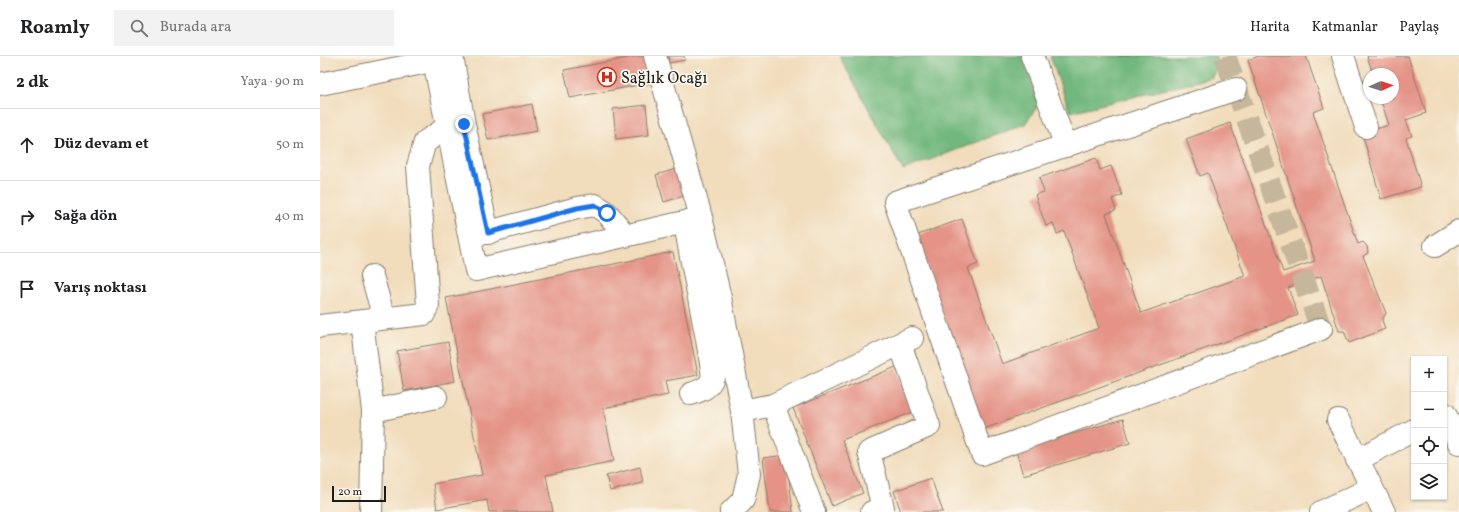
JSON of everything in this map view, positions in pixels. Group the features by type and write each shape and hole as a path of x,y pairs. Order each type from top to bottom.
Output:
{"street":[{"path":"655,56 693,220 721,302 742,411 749,474 743,500 731,512"},
{"path":"1032,56 1066,146"},
{"path":"1343,56 1366,128"},
{"path":"320,84 446,58 455,126 478,235 476,270 693,220"},
{"path":"1236,89 895,202 982,454 1321,329"},
{"path":"320,326 424,314 428,305 418,166 425,142 455,126"},
{"path":"478,235 577,208 595,205 607,213 626,236"},
{"path":"691,394 704,389 713,377 706,332 692,266 693,220"},
{"path":"1435,246 1459,231"},
{"path":"372,276 384,318"},
{"path":"362,322 373,411 371,512"},
{"path":"742,411 773,405 906,341 929,426 869,452 883,508 872,512"},
{"path":"373,411 436,397"},
{"path":"773,405 814,512"},
{"path":"1449,412 1459,443"},
{"path":"1338,420 1384,512"},
{"path":"1358,460 1411,432"},
{"path":"1321,512 1372,488"}],"green space":[{"path":"839,56 1022,56 1037,94 1037,107 1025,124 903,170"},
{"path":"1050,56 1216,56 1218,65 1212,77 1070,112"}],"building":[{"name":"Sağlık Ocağı","path":"645,56 650,83 570,98 564,70"},
{"path":"668,56 684,56 685,60 669,63"},
{"path":"1259,56 1306,56 1324,108 1313,112 1358,244 1363,242 1367,246 1368,253 1363,256 1386,313 1382,320 1385,329 1349,343 1344,331 1339,331 1321,276 1288,288 1298,315 984,429 915,236 962,219 978,264 968,268 1002,364 1099,328 1064,231 1057,234 1053,223 1046,226 1035,195 1044,192 1039,178 1096,158 1100,170 1111,166 1122,195 1112,199 1116,210 1106,214 1141,313 1245,276 1208,173 1200,176 1186,139 1230,123 1283,272 1315,261 1248,60"},
{"path":"1367,56 1408,56 1426,113 1406,120 1412,136 1406,138 1421,187 1381,199 1362,133 1389,125 1382,104 1399,104 1399,68 1371,68"},
{"path":"532,104 537,131 488,140 482,114"},
{"path":"646,105 649,135 616,139 613,109"},
{"path":"679,168 687,195 664,202 656,175"},
{"path":"673,252 698,375 665,381 668,395 603,408 614,461 546,475 553,512 489,512 487,500 437,509 433,484 482,475 446,298"},
{"path":"448,342 455,381 404,391 397,351"},
{"path":"896,367 913,412 842,440 863,493 832,506 793,408"},
{"path":"1123,419 1130,443 1023,475 1016,451"},
{"path":"786,455 793,512 770,512 763,458"},
{"path":"640,467 643,483 610,491 606,476"},
{"path":"931,478 943,512 901,512 894,491"}],"tunnel":[{"path":"1225,56 1321,329"}],"place":[{"name":"Sağlık Ocağı","path":"607,77"}],"route":[{"path":"464,124 488,233 577,208 595,205 607,213"}]}
